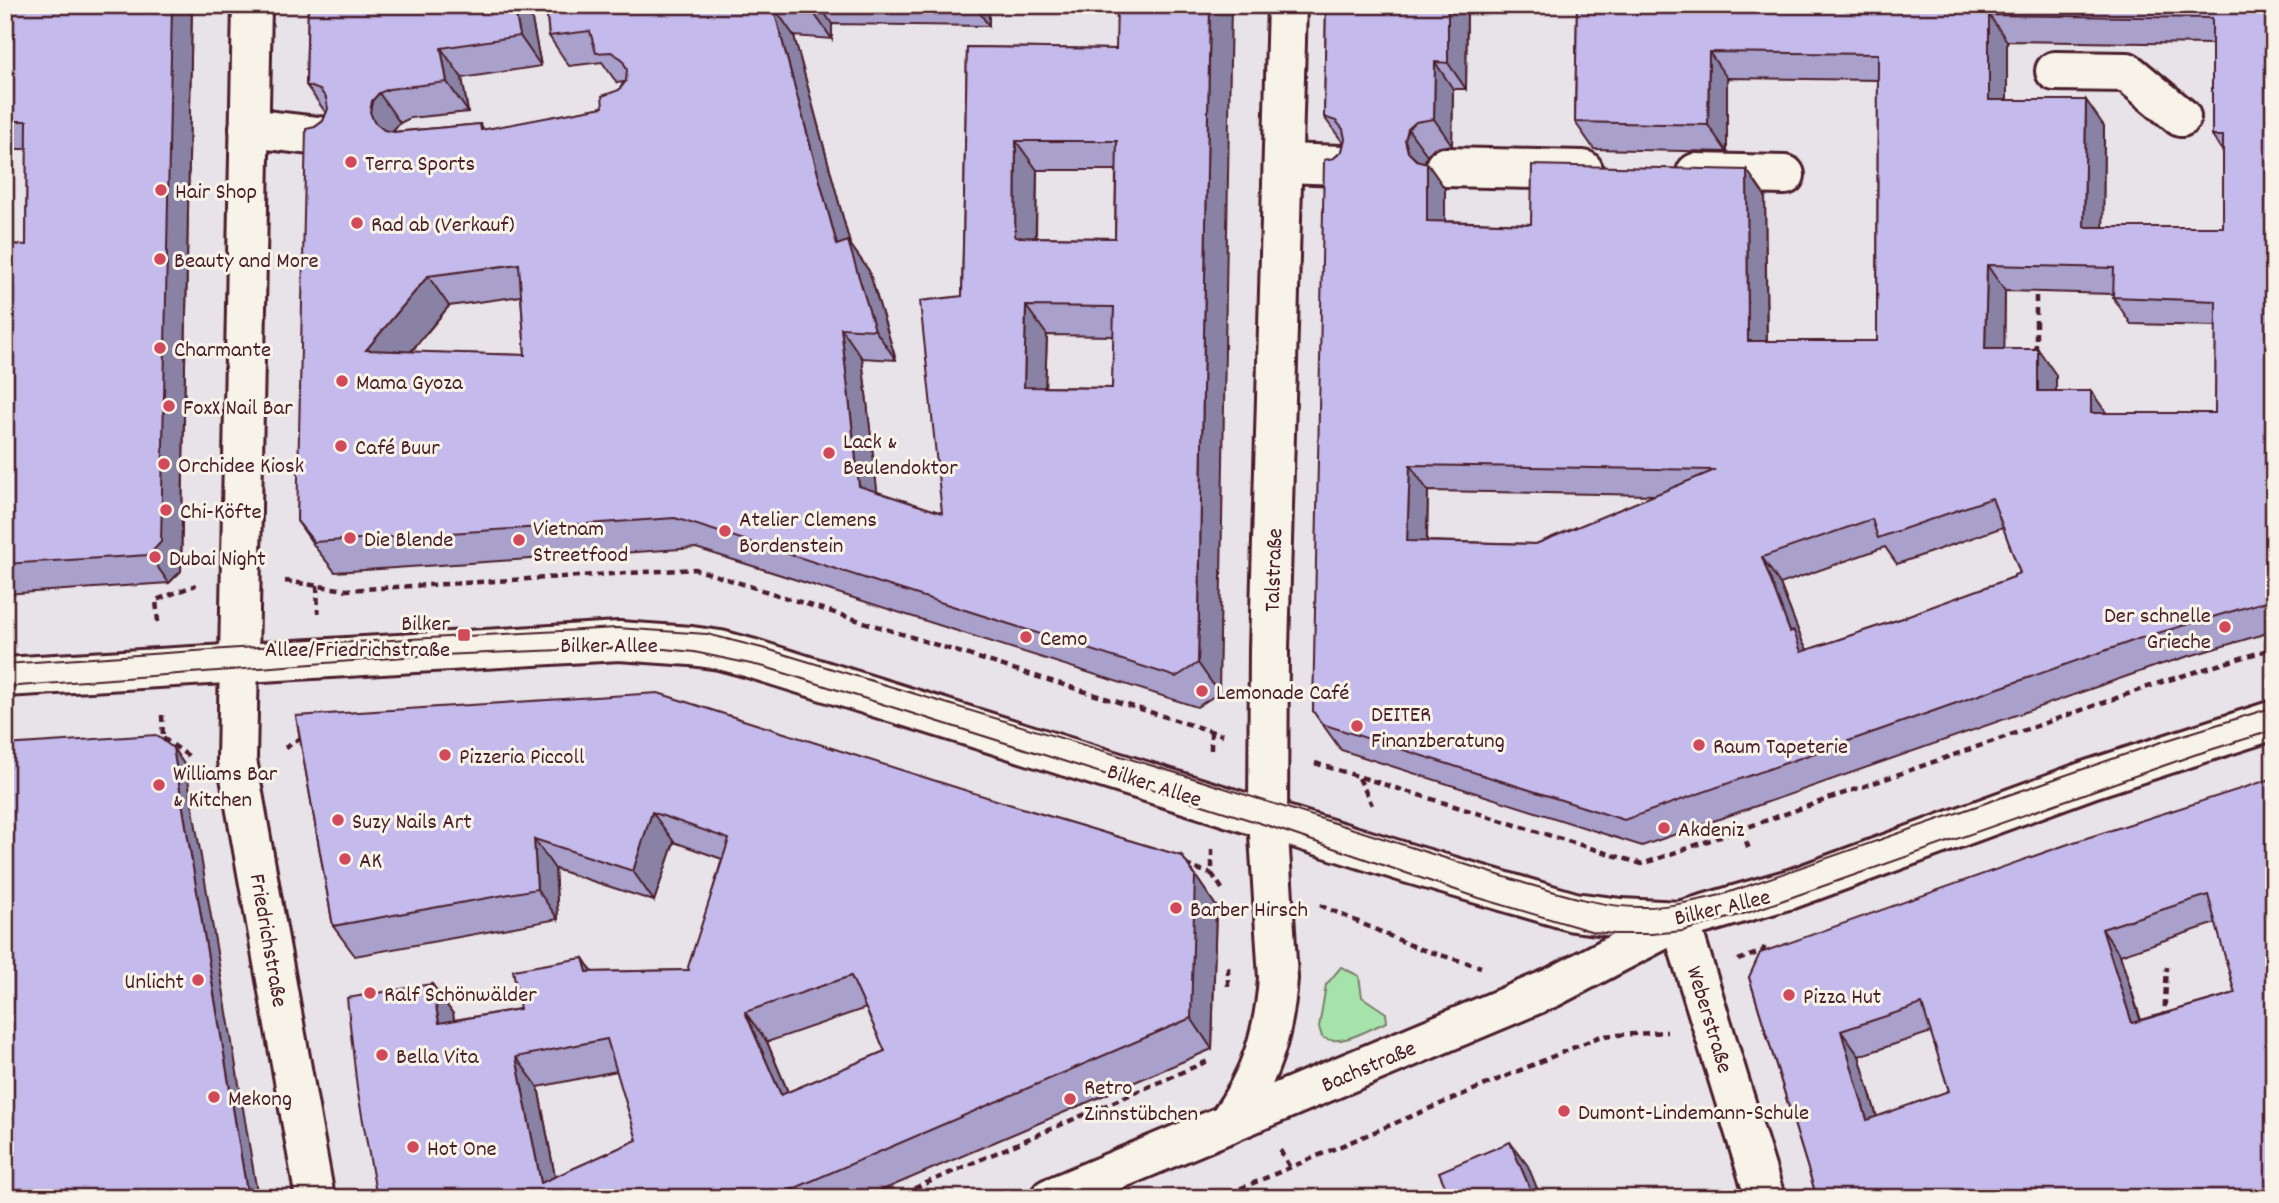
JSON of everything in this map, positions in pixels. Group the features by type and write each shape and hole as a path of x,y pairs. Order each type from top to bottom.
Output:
{"street":[{"name":"Friedrichstraße","path":"252,5 237,760 315,1198"},
{"name":"Talstraße","path":"1227,1124 1240,1106 1264,1059 1276,1004 1278,978 1268,819 1269,649 1287,5"},
{"path":"2055,71 2127,72 2181,117"},
{"path":"250,128 327,137"},
{"path":"1283,163 1342,164"},
{"path":"1445,167 1622,171"},
{"path":"1663,172 1785,175"},
{"name":"Bilker Allee","path":"5,677 239,672 619,641 720,650 1410,864 1574,912 1680,921 1794,888 2091,779 2274,719"},
{"name":"Bachstraße","path":"1050,1198 1551,988 1680,921"},
{"name":"Weberstraße","path":"1680,921 1765,1198"}],"path":[{"path":"2036,282 2036,351"},
{"path":"158,618 156,600 203,583"},
{"path":"317,585 317,612"},
{"path":"1304,760 1642,864 2162,681 2274,648"},
{"path":"162,715 163,737"},
{"path":"283,749 312,732"},
{"path":"1211,732 1211,753"},
{"path":"150,738 163,737 192,758"},
{"path":"1359,777 1372,805"},
{"path":"1742,830 1750,852"},
{"path":"1212,848 1212,874 1229,899"},
{"path":"1173,862 1212,874"},
{"path":"1314,902 1416,948 1493,971"},
{"path":"1228,966 1228,993"},
{"path":"2164,1023 2167,967"},
{"path":"1218,1198 1601,1036 1676,1032"},
{"path":"892,1198 1217,1057"}],"green space":[{"path":"1341,967 1359,976 1362,997 1386,1013 1387,1022 1346,1039 1329,1040 1322,1037 1319,1027 1326,985"}],"building":[{"path":"5,5 172,5 161,542 149,555 5,564 5,244 26,245 27,121 5,121"},
{"path":"308,5 514,5 520,36 441,48 447,82 389,89 379,93 372,101 370,112 374,122 384,130 394,132 480,124 481,130 603,107 602,96 619,90 626,81 627,70 622,59 611,52 596,53 590,31 549,36 546,5 811,5 811,9 773,6 837,245 848,241 875,330 841,328 859,486 942,513 920,301 962,296 967,47 1116,49 1117,5 1210,5 1198,663 1176,677 675,518 314,542 297,521 306,129 323,121 328,109 326,98 320,90 306,85","holes":["1016,141 1117,141 1115,238 1015,237","519,264 525,355 366,350 428,276","1026,306 1114,307 1112,388 1024,387"]},
{"path":"1326,5 1448,5 1448,63 1435,62 1434,119 1416,122 1408,129 1405,140 1408,152 1416,160 1427,163 1427,221 1531,224 1532,165 1747,170 1748,341 1877,341 1878,54 1709,52 1708,125 1575,122 1577,5 2274,5 2274,599 2141,638 1624,820 1322,724 1313,711 1324,160 1334,158 1342,151 1345,139 1343,129 1336,121 1324,117","holes":["1989,15 2212,18 2212,136 2223,136 2223,227 2084,227 2086,100 1989,100","1987,265 2114,268 2113,297 2216,301 2215,413 2091,413 2091,391 2038,391 2038,349 1985,349","1410,465 1715,470 1536,544 1407,541","1992,498 2020,573 1906,617 1801,652 1794,631 1790,632 1762,557 1872,519 1878,538"]},
{"path":"658,693 1182,856 1195,876 1191,1018 772,1198 377,1198 357,1088 347,998 432,984 439,1023 520,1009 513,970 583,958 587,972 689,970 729,839 652,812 633,871 534,839 537,889 333,926 296,716","holes":["851,976 885,1051 781,1095 745,1012","607,1039 637,1140 541,1183 516,1057"]},
{"path":"156,735 173,748 248,1198 132,1198 131,1195 117,1198 5,1198 5,745"},
{"path":"2274,778 2274,1198 1817,1198 1749,977 1760,953 2074,842","holes":["2208,895 2235,993 2132,1023 2102,929","1922,1004 1949,1091 1867,1120 1841,1031"]},
{"path":"1510,1142 1534,1198 1450,1198 1439,1172"}],"tram line":[{"path":"5,664 239,648 617,628 707,634 770,650 1183,775 1527,884 1597,902 1640,907 1691,902 1721,895 2161,742 2274,707"},
{"path":"5,687 418,656 611,648 694,652 765,667 1269,826 1479,898 1594,932 1615,934 1683,931 1750,912 2194,755 2274,730"}],"place":[{"name":"Terra Sports","path":"351,162"},
{"name":"Hair Shop","path":"161,190"},
{"name":"Rad ab (Verkauf)","path":"357,223"},
{"name":"Beauty and More","path":"160,259"},
{"name":"Charmante","path":"160,348"},
{"name":"Mama Gyoza","path":"342,381"},
{"name":"FoxX Nail Bar","path":"169,406"},
{"name":"Café Buur","path":"341,446"},
{"name":"Lack & Beulendoktor","path":"829,453"},
{"name":"Orchidee Kiosk","path":"164,464"},
{"name":"Chi-Köfte","path":"166,510"},
{"name":"Atelier Clemens Bordenstein","path":"725,531"},
{"name":"Die Blende","path":"350,538"},
{"name":"Vietnam Streetfood","path":"519,540"},
{"name":"Dubai Night","path":"155,557"},
{"name":"Der schnelle Grieche","path":"2225,627"},
{"name":"Bilker Allee/Friedrichstraße","path":"464,635"},
{"name":"Cemo","path":"1026,637"},
{"name":"Lemonade Café","path":"1202,691"},
{"name":"DEITER Finanzberatung","path":"1357,726"},
{"name":"Raum Tapeterie","path":"1699,745"},
{"name":"Pizzeria Piccoll","path":"445,755"},
{"name":"Williams Bar & Kitchen","path":"159,785"},
{"name":"Suzy Nails Art","path":"338,820"},
{"name":"Akdeniz","path":"1664,828"},
{"name":"AK","path":"345,859"},
{"name":"Barber Hirsch","path":"1176,908"},
{"name":"Unlicht","path":"198,980"},
{"name":"Ralf Schönwälder","path":"370,993"},
{"name":"Pizza Hut","path":"1789,995"},
{"name":"Bella Vita","path":"382,1055"},
{"name":"Mekong","path":"214,1097"},
{"name":"Retro Zinnstübchen","path":"1070,1099"},
{"name":"Dumont-Lindemann-Schule","path":"1564,1111"},
{"name":"Hot One","path":"413,1147"}]}
